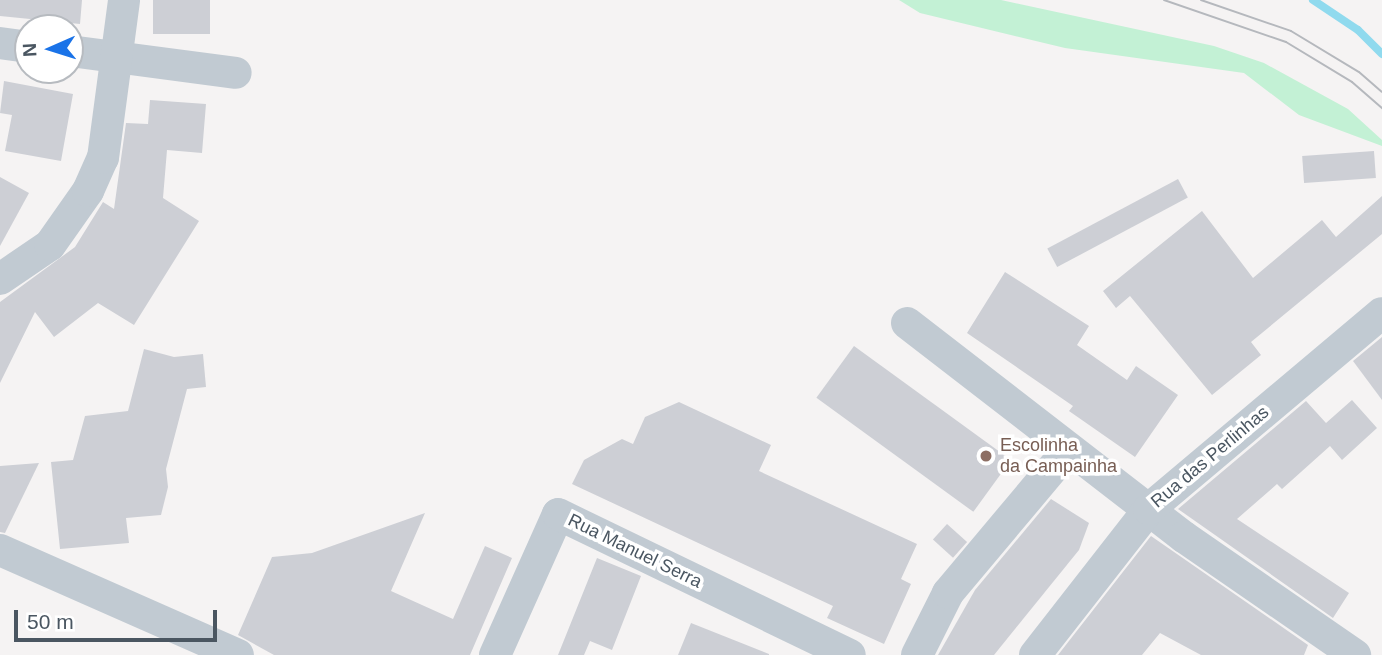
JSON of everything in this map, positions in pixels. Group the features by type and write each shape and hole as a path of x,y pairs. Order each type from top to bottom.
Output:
{"street":[{"path":"0,278 50,245 88,191 103,158 124,0"},
{"path":"84,53 236,73"},
{"name":"Rua das Perlinhas","path":"1035,655 1149,509 1382,313"},
{"path":"907,323 1068,450 1339,651"},
{"path":"917,655 948,593 1068,450"},
{"name":"Rua Manuel Serra","path":"495,655 558,514 850,655"},
{"path":"0,550 237,655"}],"green space":[{"path":"899,0 1001,0 1214,46 1264,63 1348,109 1382,140 1382,146 1299,115 1244,73 1065,48 920,13"}],"building":[{"path":"0,0 82,0 81,14 0,16"},
{"path":"153,0 210,0 210,34 153,34"},
{"path":"4,81 73,94 61,161 5,151 12,115 0,113"},
{"path":"150,100 206,104 202,153 167,150 163,198 199,221 134,325 98,303 54,337 35,312 0,383 0,302 75,247 103,202 114,209 126,123 148,124"},
{"path":"1374,151 1376,178 1304,183 1302,156"},
{"path":"0,177 29,193 0,246"},
{"path":"1178,179 1188,198 1057,267 1047,248"},
{"path":"1382,196 1382,234 1251,342 1261,355 1212,395 1130,296 1116,308 1103,291 1202,211 1253,278 1322,220 1336,237"},
{"path":"1005,272 1089,326 1077,345 1127,380 1136,366 1178,395 1135,457 1069,411 1073,406 967,333"},
{"path":"1382,337 1382,400 1353,361"},
{"path":"854,346 1011,460 973,512 816,398"},
{"path":"144,349 174,357 203,354 206,387 187,389 166,469 168,487 161,515 126,518 129,543 60,549 51,462 73,460 85,416 128,411"},
{"path":"1352,400 1377,428 1342,460 1330,446 1282,489 1277,484 1237,519 1349,593 1333,618 1178,509 1306,401 1326,423"},
{"path":"679,402 771,445 759,471 917,544 901,579 911,584 884,644 827,618 833,606 572,484 584,460 622,439 633,444 645,417"},
{"path":"39,463 5,533 0,532 0,466"},
{"path":"1051,499 1089,523 1079,550 994,655 938,655 975,590"},
{"path":"425,513 391,591 453,619 485,546 512,558 470,655 274,655 238,635 272,557 312,553"},
{"path":"947,524 967,542 953,558 933,540"},
{"path":"1151,536 1308,645 1304,655 1201,655 1160,633 1142,655 1058,655"},
{"path":"597,558 641,576 612,650 590,641 584,655 558,655"},
{"path":"691,623 769,654 769,655 678,655"}],"waterway":[{"path":"1313,0 1358,30 1382,54"}],"tram line":[{"path":"1164,0 1286,42 1352,82 1382,108"},
{"path":"1201,0 1291,31 1359,72 1382,92"}],"place":[{"name":"Escolinha da Campainha","path":"986,456"}]}
